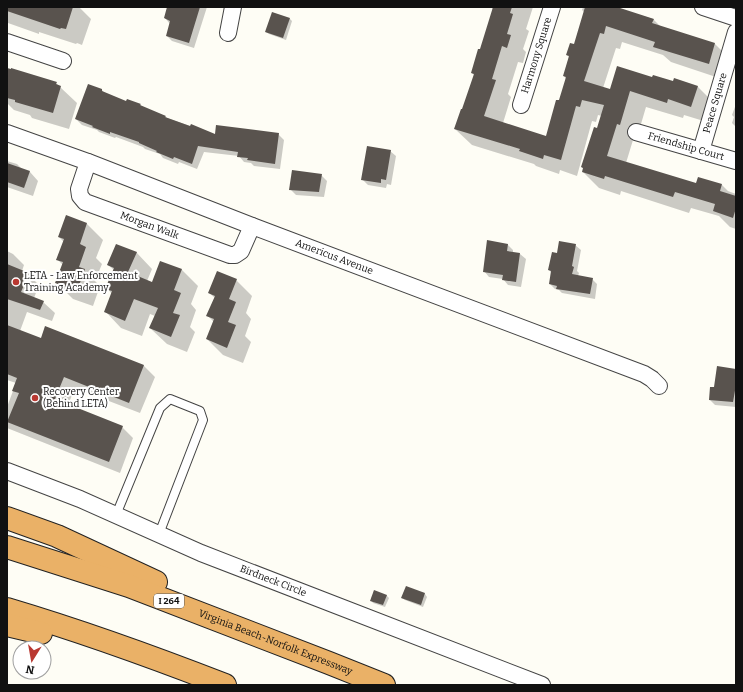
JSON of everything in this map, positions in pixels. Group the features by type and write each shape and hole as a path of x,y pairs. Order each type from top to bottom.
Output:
{"highway":[{"path":"7,518 57,536 329,663"},
{"name":"Virginia Beach-Norfolk Expressway","path":"7,547 129,586 384,685"},
{"path":"7,609 59,625 225,685"},
{"path":"7,625 159,660"}],"street":[{"path":"228,33 233,7"},
{"name":"Harmony Square","path":"521,105 552,7"},
{"path":"702,7 736,18"},
{"name":"Peace Square","path":"701,151 736,32"},
{"path":"7,42 63,62"},
{"name":"Friendship Court","path":"636,132 736,161"},
{"name":"Americus Avenue","path":"7,133 88,162 252,226 644,374 659,386"},
{"name":"Morgan Walk","path":"88,162 79,189 80,196 85,202 100,208 230,255 235,255 241,251 252,226"},
{"name":"Birdneck Circle","path":"7,471 80,499 208,556 542,685"}],"lane":[{"path":"116,515 160,408 170,399 200,411 203,420 159,534"}],"building":[{"path":"7,7 73,7 66,29 60,29 7,11"},
{"path":"167,7 200,7 189,43 166,36 170,21 164,18"},
{"path":"493,7 512,7 510,13 513,14 507,34 511,35 507,48 502,46 492,79 496,80 484,116 546,136 556,100 559,100 566,77 563,76 569,56 566,55 570,43 574,44 585,7 617,7 654,19 652,23 715,43 709,64 653,47 655,42 606,26 604,34 600,33 584,81 610,89 617,66 652,77 653,75 673,81 674,78 698,86 691,107 668,99 667,103 630,91 620,125 617,124 607,156 696,183 698,177 722,184 720,191 736,196 736,208 733,218 713,211 715,204 675,192 673,197 605,176 604,179 582,172 583,168 581,167 594,127 597,128 604,105 582,100 580,107 576,106 561,160 544,155 543,159 519,151 520,149 454,129 474,74 471,73"},
{"path":"272,12 290,18 283,38 265,32"},
{"path":"7,68 57,82 56,84 61,86 53,113 15,102 15,100 7,98"},
{"path":"88,84 126,101 127,99 141,104 140,105 166,116 165,117 190,126 191,124 215,134 216,125 279,133 275,164 237,157 238,152 198,146 192,164 174,157 173,159 156,152 157,151 139,142 92,127 93,126 75,119"},
{"path":"367,146 391,150 386,180 381,179 381,183 361,180"},
{"path":"7,163 30,171 24,188 7,182"},
{"path":"292,170 322,174 319,192 289,190"},
{"path":"66,215 87,223 80,244 86,247 79,267 85,269 77,291 55,283 63,262 56,260 64,239 58,237"},
{"path":"487,240 508,244 507,251 520,253 516,282 502,280 503,275 483,272"},
{"path":"559,241 576,244 572,274 593,278 590,294 556,289 557,286 549,284 551,271 548,270 552,252 557,253"},
{"path":"116,244 137,252 128,272 152,282 160,261 182,269 174,290 181,293 173,313 180,315 171,337 149,328 158,308 134,299 125,321 104,312 112,291 105,289 114,268 107,265"},
{"name":"LETA - Law Enforcement Training Academy","path":"7,264 29,273 21,292 44,301 40,310 7,299"},
{"path":"217,271 237,279 229,299 236,302 228,322 236,325 227,348 206,339 214,319 206,316 215,296 208,293"},
{"name":"Recovery Center (Behind LETA)","path":"7,325 41,338 45,326 144,365 129,403 64,377 55,399 123,426 109,462 7,422 19,393 12,391 17,378 7,374"},
{"path":"717,366 736,369 736,385 733,402 709,400 710,387 714,387"},
{"path":"406,586 425,593 421,605 401,598"},
{"path":"374,590 387,595 383,605 370,601"}],"place":[{"name":"LETA - Law Enforcement Training Academy","path":"16,282"},
{"name":"Recovery Center (Behind LETA)","path":"35,398"}]}
